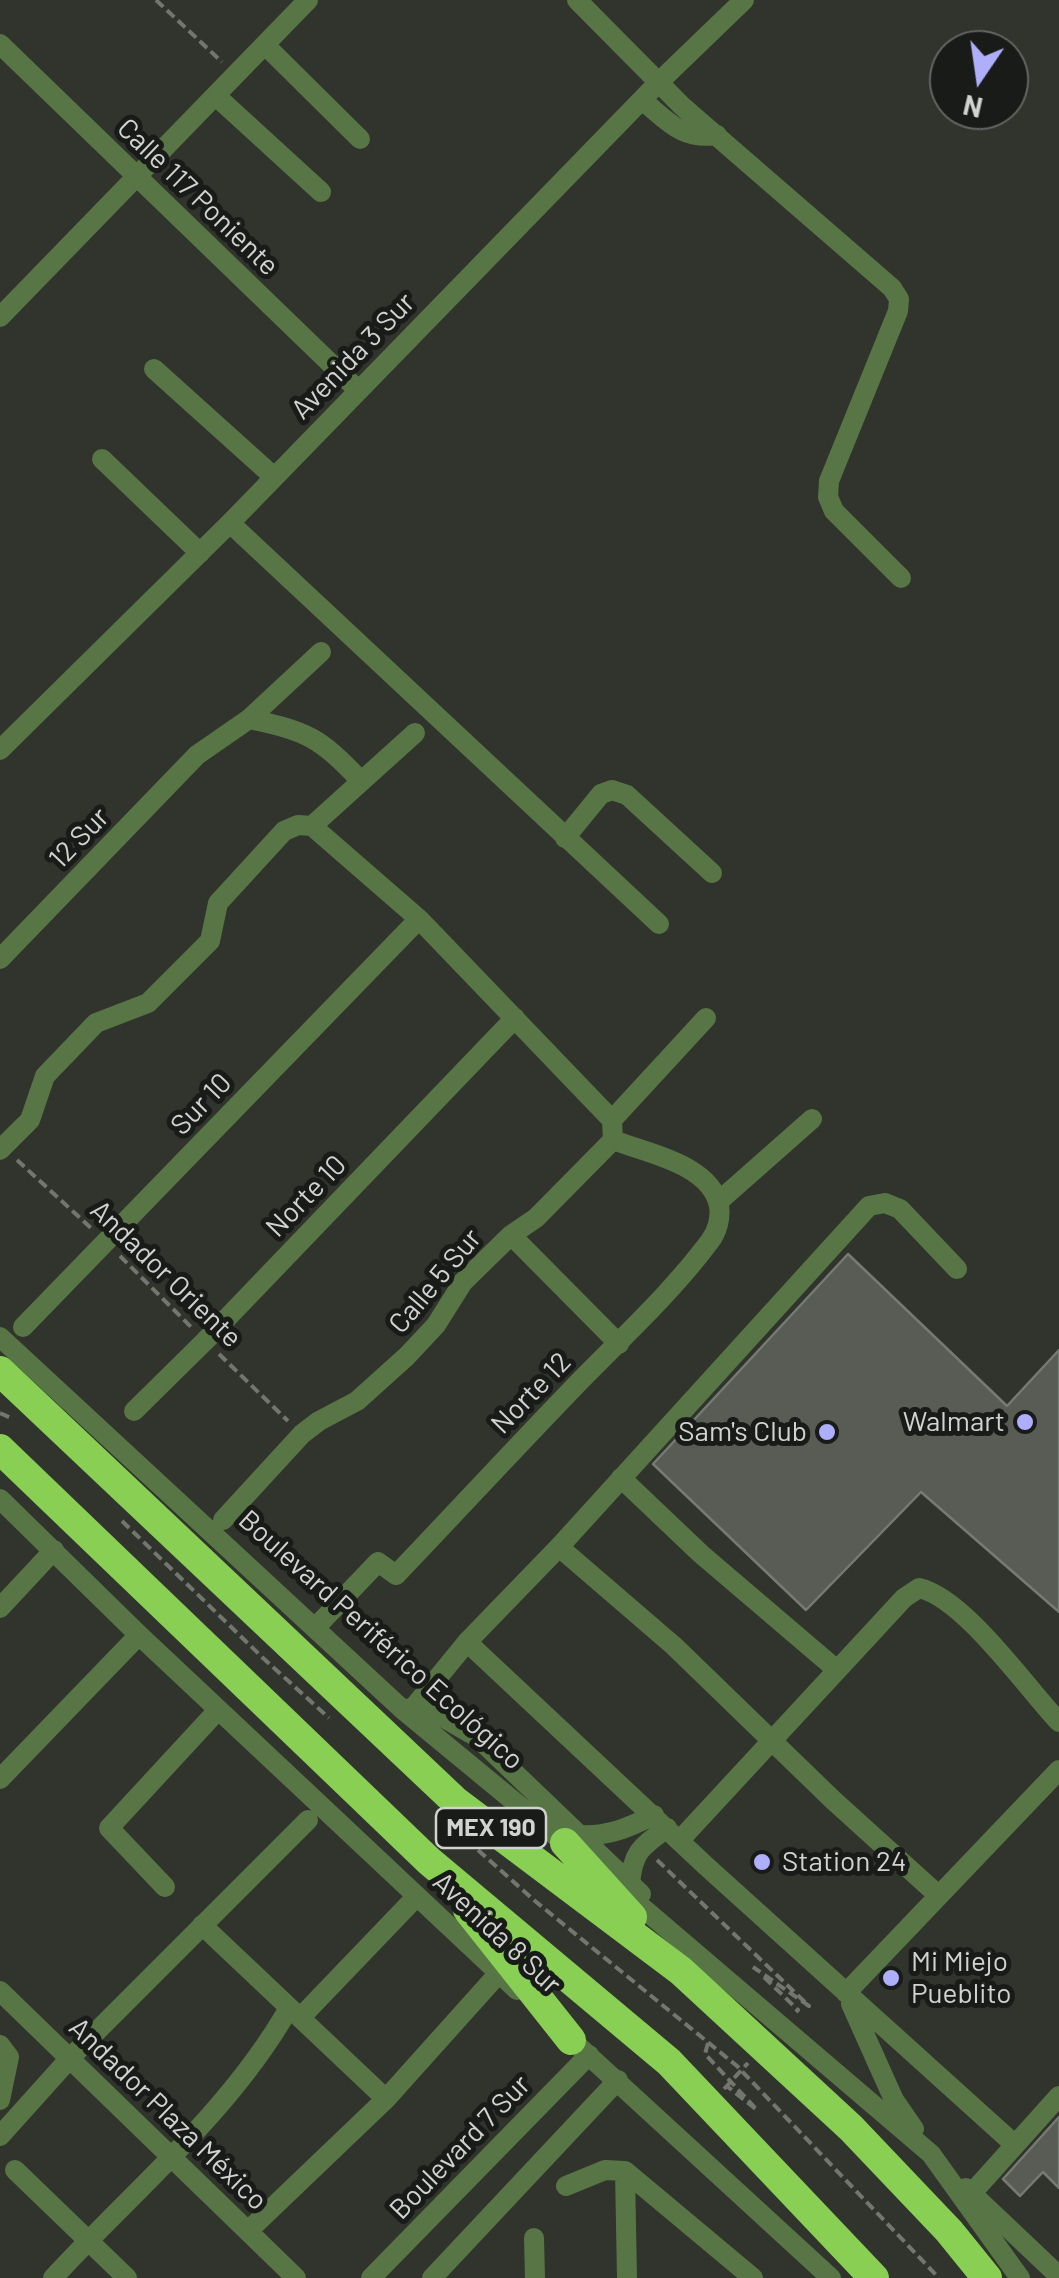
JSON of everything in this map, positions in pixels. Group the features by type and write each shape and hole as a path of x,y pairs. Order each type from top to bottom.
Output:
{"highway":[{"name":"MEX 190","path":"0,1370 455,1801 681,1971 851,2128 949,2231 987,2278"},
{"name":"MEX 190","path":"0,1448 429,1860 669,2062 874,2278"},
{"path":"571,1839 681,1971"},
{"path":"429,1860 580,2047"}],"street":[{"path":"0,317 308,0"},
{"path":"576,0 659,82 892,288 898,299 898,311 829,482 828,497 834,511 901,578"},
{"name":"Avenida 3 Sur","path":"0,750 230,523 739,2"},
{"name":"Calle 117 Poniente","path":"0,44 358,390"},
{"path":"265,45 360,139"},
{"path":"216,96 321,192"},
{"path":"642,100 678,130 701,137 718,135"},
{"path":"154,369 274,477"},
{"path":"102,458 200,552"},
{"path":"230,523 659,924"},
{"name":"12 Sur","path":"0,958 197,755 249,719 321,652"},
{"path":"249,719 310,734 329,747 360,780"},
{"path":"312,826 415,734"},
{"path":"566,838 601,794 612,790 627,796 712,873"},
{"path":"1,1149 30,1120 44,1076 96,1023 148,1003 210,941 218,903 284,831 298,825 312,826 419,919 516,1018 612,1130 696,1174 718,1202 812,1118"},
{"name":"Sur 10","path":"23,1327 419,919"},
{"name":"Norte 10","path":"134,1411 516,1018"},
{"name":"Calle 5 Sur","path":"223,1520 302,1434 357,1401 407,1356 436,1325 464,1282 511,1235 536,1218 706,1018"},
{"name":"Norte 12","path":"314,1628 378,1562 396,1574 619,1344 716,1230 718,1202"},
{"path":"408,1709 869,1206 885,1203 900,1209 957,1269"},
{"path":"511,1235 619,1344"},
{"name":"Boulevard Periférico Ecológico","path":"0,1337 314,1628 571,1839 931,2154 1020,2278"},
{"path":"621,1478 701,1554 837,1670"},
{"name":"Avenida 8 Sur","path":"0,1499 218,1710 831,2278"},
{"path":"559,1547 674,1646 938,1895"},
{"path":"0,1608 54,1550"},
{"path":"630,1884 632,1860 642,1846 772,1738 904,1598 919,1588 934,1591 990,1642 1059,1722"},
{"path":"0,1779 139,1635"},
{"path":"467,1642 1014,2144"},
{"path":"165,1887 109,1828 218,1710"},
{"path":"846,1993 1059,1770"},
{"path":"0,2136 71,2057 308,1820"},
{"path":"571,1839 667,1828"},
{"path":"571,1839 630,1884 721,1972"},
{"path":"53,2278 173,2157 295,2013 417,1896"},
{"path":"202,1924 386,2099"},
{"path":"248,2231 386,2099 499,1973"},
{"name":"Andador Plaza México","path":"0,1991 296,2278"},
{"path":"846,1993 894,2100 931,2154 1059,2276"},
{"path":"0,2045 9,2056 0,2100"},
{"name":"Boulevard 7 Sur","path":"370,2278 580,2047"},
{"path":"432,2278 618,2080"},
{"path":"972,2194 1059,2096"},
{"path":"16,2170 126,2278"},
{"path":"566,2186 605,2170 624,2171 753,2278"},
{"path":"624,2171 627,2278"},
{"path":"534,2238 535,2278"}],"path":[{"path":"156,0 236,76"},
{"name":"Andador Oriente","path":"1,1149 106,1242 302,1434"},
{"path":"0,1413 16,1420"},
{"path":"642,1846 808,2006 753,1967 798,2010 785,2024"},
{"path":"722,2091 760,2050"}],"building":[{"name":"Sam's Club","path":"848,1254 1007,1406 1059,1350 1059,1612 921,1492 806,1610 653,1464"},
{"path":"1059,2117 1059,2188 1043,2172 1020,2196 1003,2179"}],"place":[{"name":"Walmart","path":"1025,1422"},
{"name":"Sam's Club","path":"827,1432"},
{"name":"Station 24","path":"762,1862"},
{"name":"Mi Miejo Pueblito","path":"891,1978"}]}
